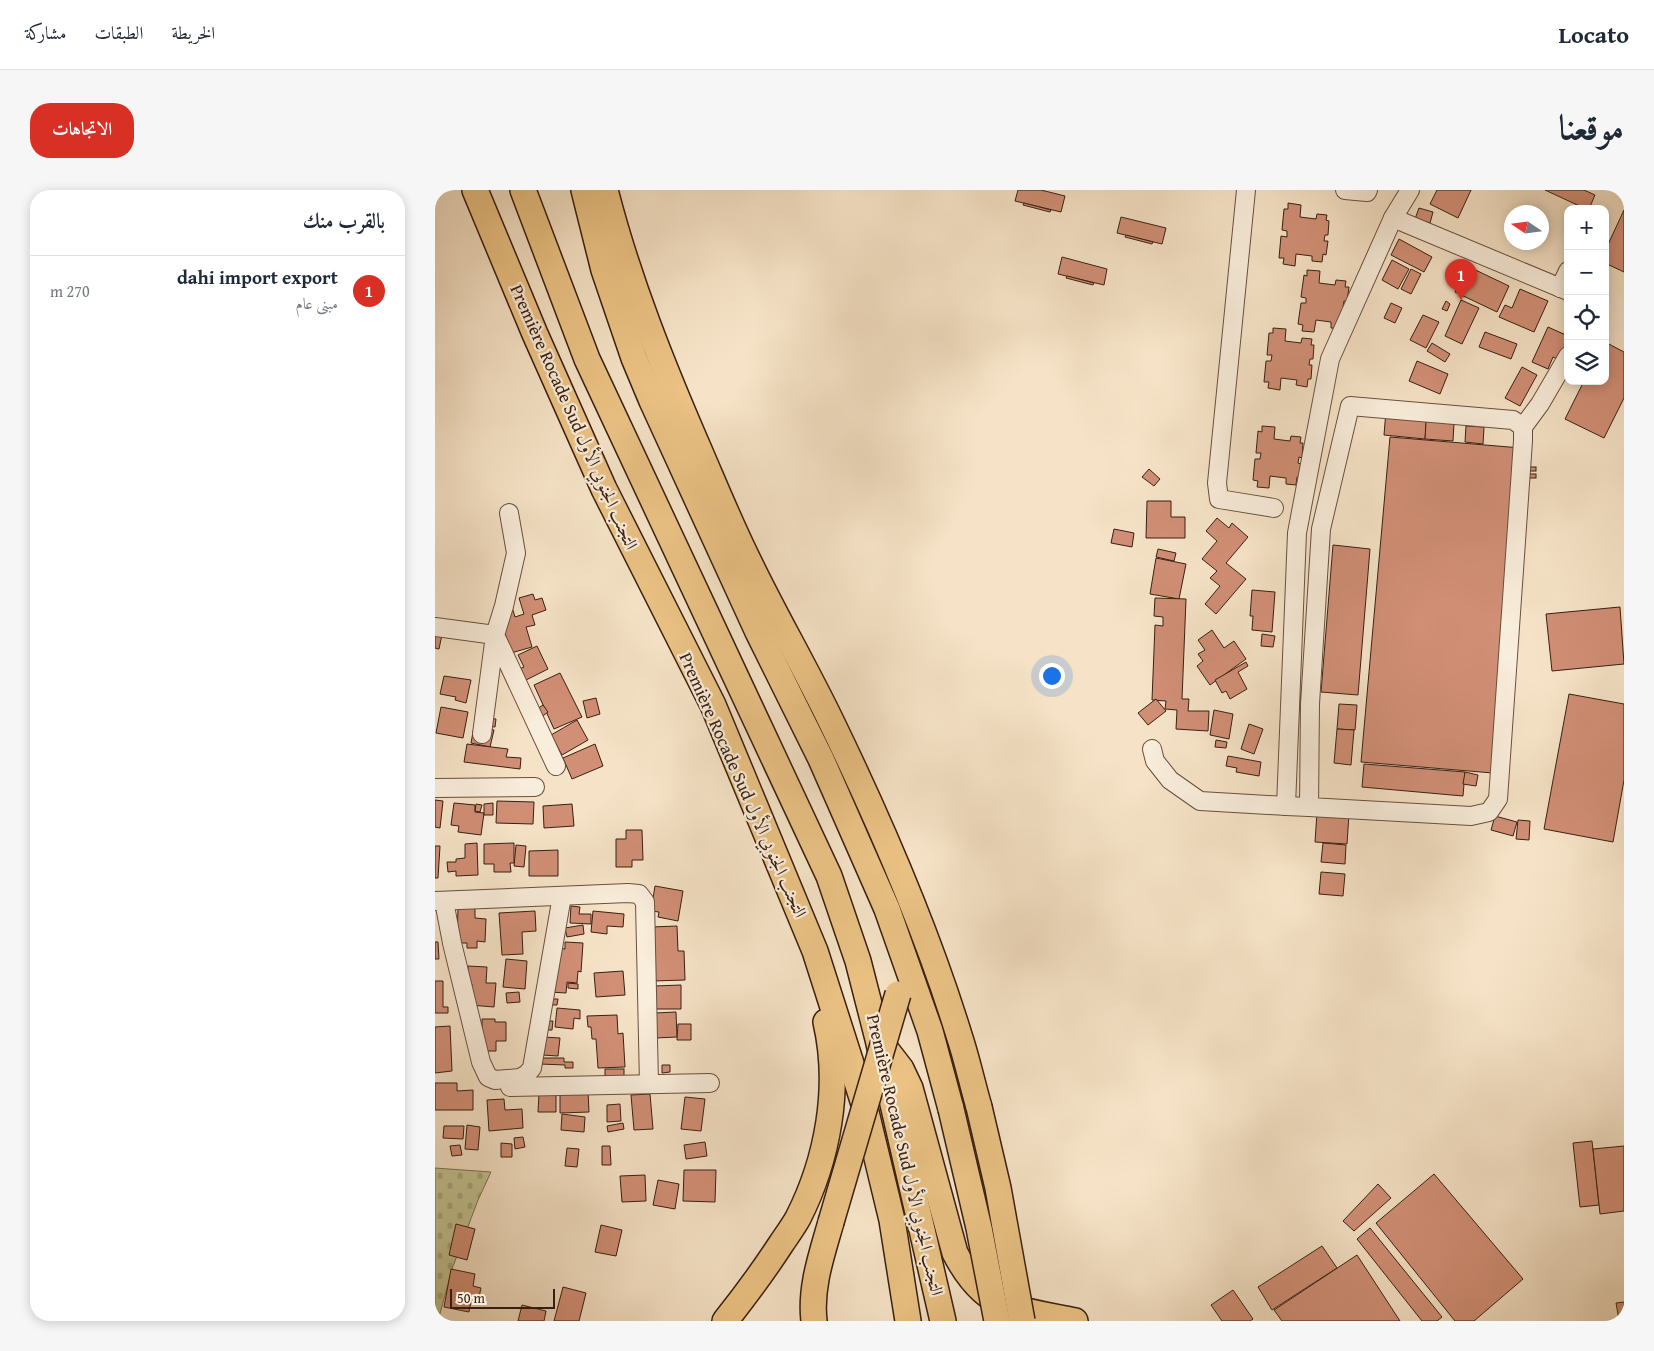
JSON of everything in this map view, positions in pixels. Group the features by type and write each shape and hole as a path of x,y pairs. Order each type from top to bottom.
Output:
{"highway":[{"name":"Première Rocade Sud التجنب الجنوبي الأول","path":"475,190 535,334 604,488 713,705 815,950 864,1104 892,1220 908,1321"},
{"name":"Première Rocade Sud التجنب الجنوبي الأول","path":"523,190 587,360 829,876 858,961 879,1039 943,1321"},
{"path":"584,190 618,314 652,401 758,632 821,759 887,909 930,1031 951,1109 979,1228 997,1321"},
{"path":"605,190 627,266 677,402 748,561 853,768 909,898 935,966 959,1035 979,1107 998,1188 1022,1321"},
{"path":"814,1321 813,1294 816,1276 898,994 896,961 887,909"},
{"path":"725,1321 768,1264 797,1220 808,1197 824,1147 831,1094 832,1065 829,1036 817,987 815,950"},
{"path":"879,1039 901,1069 910,1088 955,1254 962,1268 990,1296 1005,1305 1075,1321"},
{"path":"795,1321 816,1276"}],"street":[{"path":"1246,190 1217,483 1219,499 1274,508"},
{"path":"1345,190 1367,192 1368,190"},
{"path":"1285,806 1297,533 1331,359 1393,218 1410,190"},
{"path":"1393,218 1564,290"},
{"path":"1152,749 1155,761 1170,780 1200,802 1471,816 1489,812 1498,799 1523,450 1523,427 1541,404 1564,363"},
{"path":"1309,807 1310,704 1321,529 1350,406 1513,420 1523,427"},
{"path":"482,734 495,635 504,606 516,553 509,512"},
{"path":"435,627 495,635"},
{"path":"495,635 556,766"},
{"path":"435,788 535,787"},
{"path":"562,896 531,1068 527,1074 520,1078 495,1080 488,1077 481,1062 440,901 628,893 639,894 645,902 649,1084"},
{"path":"510,1087 711,1083"}],"green space":[{"path":"435,1168 491,1172 478,1200 452,1269 438,1321 435,1321"}],"building":[{"path":"1018,190 1041,190 1065,196 1061,212 1015,201"},
{"path":"1437,190 1471,190 1458,218 1430,204"},
{"path":"1545,190 1584,190 1595,195 1591,205 1577,205"},
{"path":"1024,203 1051,210 1050,212 1023,205"},
{"path":"1288,203 1301,205 1300,217 1316,219 1317,214 1327,215 1326,220 1329,221 1328,235 1325,235 1324,241 1328,241 1326,255 1323,254 1322,262 1312,261 1312,256 1296,254 1295,266 1283,264 1284,258 1279,258 1281,236 1287,237 1287,231 1282,230 1284,209 1288,209"},
{"path":"1419,208 1433,212 1430,223 1415,219"},
{"path":"1624,210 1624,272 1609,265 1609,242"},
{"path":"1121,217 1166,228 1162,244 1117,233"},
{"path":"1126,235 1153,242 1152,244 1125,237"},
{"path":"1399,239 1432,257 1424,272 1391,255"},
{"path":"1062,257 1107,269 1104,285 1058,274"},
{"path":"1392,260 1409,269 1398,289 1382,280"},
{"path":"1467,266 1509,286 1497,312 1455,292"},
{"path":"1411,269 1421,274 1411,294 1401,289"},
{"path":"1307,270 1320,271 1319,283 1335,285 1336,280 1346,281 1345,287 1349,287 1347,302 1344,301 1343,307 1347,308 1341,329 1331,328 1331,322 1316,320 1314,332 1302,331 1303,325 1298,324 1301,303 1306,303 1306,298 1301,297 1304,275 1307,276"},
{"path":"1067,276 1094,283 1093,285 1066,278"},
{"path":"1520,289 1548,301 1534,332 1499,317 1505,305 1512,308"},
{"path":"1461,300 1479,308 1462,344 1445,336"},
{"path":"1446,301 1450,304 1447,311 1442,309"},
{"path":"1391,303 1402,308 1395,323 1384,318"},
{"path":"1423,315 1439,322 1426,348 1410,340"},
{"path":"1548,327 1564,334 1564,354 1561,361 1553,357 1548,369 1532,362"},
{"path":"1273,328 1286,329 1285,341 1301,343 1302,338 1312,339 1311,345 1314,345 1313,359 1310,359 1309,365 1312,365 1311,379 1308,379 1307,387 1296,385 1297,380 1281,378 1280,390 1268,388 1269,382 1264,382 1266,361 1271,361 1272,355 1267,355 1269,333 1273,333"},
{"path":"1485,332 1517,344 1511,359 1479,347"},
{"path":"1432,343 1450,354 1445,362 1427,351"},
{"path":"1609,344 1624,352 1624,398 1604,438 1565,419 1582,385 1609,385"},
{"path":"1417,361 1448,374 1440,394 1409,381"},
{"path":"1522,367 1537,375 1520,406 1505,398"},
{"path":"1386,411 1427,414 1425,439 1384,435"},
{"path":"1426,421 1454,423 1453,441 1425,439"},
{"path":"1262,426 1275,427 1274,439 1290,441 1291,436 1301,437 1300,443 1303,443 1302,458 1299,457 1298,463 1301,464 1300,477 1297,477 1296,485 1286,484 1286,478 1270,476 1269,488 1257,487 1258,481 1253,480 1255,459 1260,459 1261,453 1256,453 1258,431 1262,432"},
{"path":"1466,426 1484,427 1483,444 1465,442"},
{"path":"1390,437 1521,448 1493,773 1361,762"},
{"path":"1524,467 1536,467 1536,471 1524,471"},
{"path":"1149,469 1160,479 1154,486 1142,477"},
{"path":"1523,474 1536,474 1536,478 1523,478"},
{"path":"1147,501 1171,501 1171,517 1185,517 1185,538 1146,538"},
{"path":"1217,518 1229,528 1232,523 1248,537 1226,563 1246,579 1216,614 1205,604 1220,586 1210,578 1217,571 1202,559 1217,541 1206,531"},
{"path":"1114,529 1134,533 1132,547 1111,543"},
{"path":"1333,545 1370,549 1358,695 1321,692"},
{"path":"1158,549 1176,553 1174,561 1156,557"},
{"path":"1156,558 1186,564 1179,599 1150,594"},
{"path":"1252,590 1275,592 1272,632 1252,630 1253,616 1250,616"},
{"path":"533,594 535,600 542,598 546,610 532,615 535,625 526,627 532,647 511,653 504,630 512,607 515,617 524,614 519,598"},
{"path":"1155,598 1186,599 1182,699 1189,699 1188,711 1209,711 1208,731 1176,729 1177,710 1165,709 1166,701 1152,700 1155,625 1163,626 1163,617 1154,616"},
{"path":"1620,607 1624,664 1552,671 1546,614"},
{"path":"435,624 444,625 439,649 435,648"},
{"path":"1212,630 1224,648 1234,641 1246,659 1210,685 1197,666 1203,661 1198,654 1205,650 1198,640"},
{"path":"1262,634 1275,636 1273,647 1261,646"},
{"path":"537,646 548,669 524,681 519,669 524,667 518,655"},
{"path":"1246,662 1248,666 1238,672 1247,689 1230,699 1226,691 1222,693 1215,680"},
{"path":"560,673 582,717 554,729 534,685"},
{"path":"444,676 471,680 466,703 455,700 456,697 440,694"},
{"path":"1569,694 1624,704 1624,780 1613,842 1544,829"},
{"path":"596,698 600,714 587,718 583,701"},
{"path":"1156,699 1166,711 1148,725 1138,713"},
{"path":"1339,704 1357,705 1355,730 1337,729"},
{"path":"543,705 548,712 539,719 534,711"},
{"path":"441,707 468,712 463,738 436,733"},
{"path":"1214,710 1233,714 1229,739 1210,735"},
{"path":"476,716 485,728 494,730 490,747 471,743"},
{"path":"488,718 496,719 495,727 487,726"},
{"path":"577,720 588,740 562,755 551,735"},
{"path":"1249,724 1263,729 1254,754 1241,749"},
{"path":"1337,729 1354,730 1351,765 1334,763"},
{"path":"1216,740 1227,742 1226,748 1215,747"},
{"path":"467,744 508,749 506,757 521,758 520,769 464,762"},
{"path":"595,744 603,766 572,779 563,758"},
{"path":"1228,756 1261,762 1259,776 1236,772 1237,768 1226,766"},
{"path":"1364,764 1465,772 1463,796 1362,787"},
{"path":"1465,772 1478,775 1476,786 1463,784"},
{"path":"435,800 443,801 440,828 435,827"},
{"path":"497,801 534,802 533,824 496,823"},
{"path":"454,803 475,805 475,812 484,813 481,835 458,832 459,826 451,825"},
{"path":"493,803 493,815 484,815 484,804"},
{"path":"476,804 482,805 480,812 475,811"},
{"path":"572,804 574,826 544,828 543,806"},
{"path":"1317,812 1349,814 1347,844 1315,842"},
{"path":"1495,816 1517,822 1513,836 1491,830"},
{"path":"1518,820 1530,821 1529,840 1516,839"},
{"path":"626,830 642,830 643,860 632,860 632,867 616,867 616,839 626,839"},
{"path":"477,843 478,875 456,876 456,871 448,872 447,862 456,862 456,859 465,858 465,844"},
{"path":"514,843 514,863 510,863 511,872 494,872 494,864 484,864 484,844"},
{"path":"1323,843 1346,845 1345,864 1321,862"},
{"path":"516,845 526,846 524,867 514,866"},
{"path":"435,846 440,846 438,878 435,878"},
{"path":"558,850 558,876 529,876 529,851"},
{"path":"1321,872 1345,874 1343,896 1319,894"},
{"path":"655,886 683,891 678,921 658,917 659,912 651,911"},
{"path":"571,906 580,907 579,914 591,914 591,924 570,923"},
{"path":"458,908 475,908 475,918 486,919 485,942 477,941 477,948 467,948 467,943 457,943"},
{"path":"535,911 536,931 522,932 523,954 502,955 499,913"},
{"path":"593,911 624,914 623,927 607,926 607,934 591,932"},
{"path":"583,925 584,934 567,937 565,928"},
{"path":"677,926 678,951 684,951 685,980 653,981 651,927"},
{"path":"435,942 438,942 439,959 435,959"},
{"path":"565,942 583,943 581,972 578,971 577,983 567,982 566,993 550,992 557,948 565,949"},
{"path":"506,959 527,961 525,989 503,987"},
{"path":"468,966 487,967 486,983 496,983 494,1007 470,1005 472,984 467,983"},
{"path":"623,971 625,995 596,997 594,973"},
{"path":"435,981 443,981 443,1007 448,1007 448,1013 435,1013"},
{"path":"568,983 578,984 578,989 568,988"},
{"path":"681,985 681,1009 651,1009 655,986"},
{"path":"519,992 520,1002 507,1003 506,993"},
{"path":"549,999 558,999 557,1005 549,1005"},
{"path":"557,1008 580,1010 580,1019 574,1018 573,1029 555,1027"},
{"path":"676,1012 677,1037 656,1038 655,1013"},
{"path":"617,1015 618,1034 623,1033 625,1067 598,1068 596,1039 592,1039 591,1027 588,1027 587,1016"},
{"path":"482,1019 495,1019 495,1022 506,1022 506,1041 496,1041 496,1051 479,1051"},
{"path":"546,1021 553,1021 552,1030 545,1030"},
{"path":"678,1024 691,1024 691,1040 677,1040"},
{"path":"450,1026 452,1071 435,1073 435,1027"},
{"path":"543,1037 560,1038 558,1056 542,1055"},
{"path":"540,1058 564,1058 564,1062 573,1062 573,1068 565,1068 565,1065 540,1064"},
{"path":"662,1065 670,1065 670,1072 662,1073"},
{"path":"605,1069 624,1069 624,1077 605,1077"},
{"path":"435,1083 457,1083 457,1091 473,1090 473,1110 435,1110"},
{"path":"560,1091 588,1091 589,1112 560,1113"},
{"path":"539,1093 556,1093 556,1112 538,1112"},
{"path":"650,1094 653,1129 634,1130 631,1095"},
{"path":"685,1097 705,1099 701,1131 681,1129"},
{"path":"504,1099 505,1110 522,1109 523,1128 489,1131 487,1100"},
{"path":"620,1104 621,1121 607,1122 607,1105"},
{"path":"562,1114 585,1117 584,1132 561,1130"},
{"path":"623,1123 624,1129 608,1132 607,1126"},
{"path":"467,1125 480,1127 478,1150 465,1149"},
{"path":"444,1126 464,1126 463,1139 443,1138"},
{"path":"523,1137 525,1147 515,1149 514,1138"},
{"path":"1592,1141 1599,1205 1580,1207 1573,1143"},
{"path":"705,1142 707,1156 686,1159 684,1145"},
{"path":"501,1143 512,1144 512,1157 501,1157"},
{"path":"460,1145 462,1155 452,1156 450,1146"},
{"path":"602,1146 610,1146 611,1165 602,1165"},
{"path":"1624,1146 1624,1211 1600,1214 1593,1149"},
{"path":"567,1148 579,1149 577,1167 565,1166"},
{"path":"684,1170 716,1170 715,1202 683,1201"},
{"path":"1434,1174 1523,1279 1474,1321 1455,1321 1376,1223"},
{"path":"645,1175 646,1201 622,1202 620,1176"},
{"path":"658,1180 679,1184 675,1209 653,1205"},
{"path":"1378,1184 1391,1198 1354,1231 1343,1221"},
{"path":"456,1224 475,1229 467,1260 449,1255"},
{"path":"601,1225 622,1230 616,1256 595,1252"},
{"path":"1370,1228 1442,1317 1437,1321 1422,1321 1357,1239"},
{"path":"1322,1246 1337,1268 1272,1310 1258,1287"},
{"path":"1357,1255 1400,1321 1282,1321 1274,1310"},
{"path":"451,1269 475,1274 473,1286 481,1288 479,1297 472,1296 469,1312 444,1307"},
{"path":"563,1287 586,1293 579,1321 554,1321"},
{"path":"1233,1290 1253,1319 1250,1321 1222,1321 1211,1305"},
{"path":"1624,1302 1624,1319 1619,1320 1616,1303"},
{"path":"522,1305 546,1311 544,1321 518,1321"}],"place":[{"name":"dahi import export","path":"1461,300"}]}
